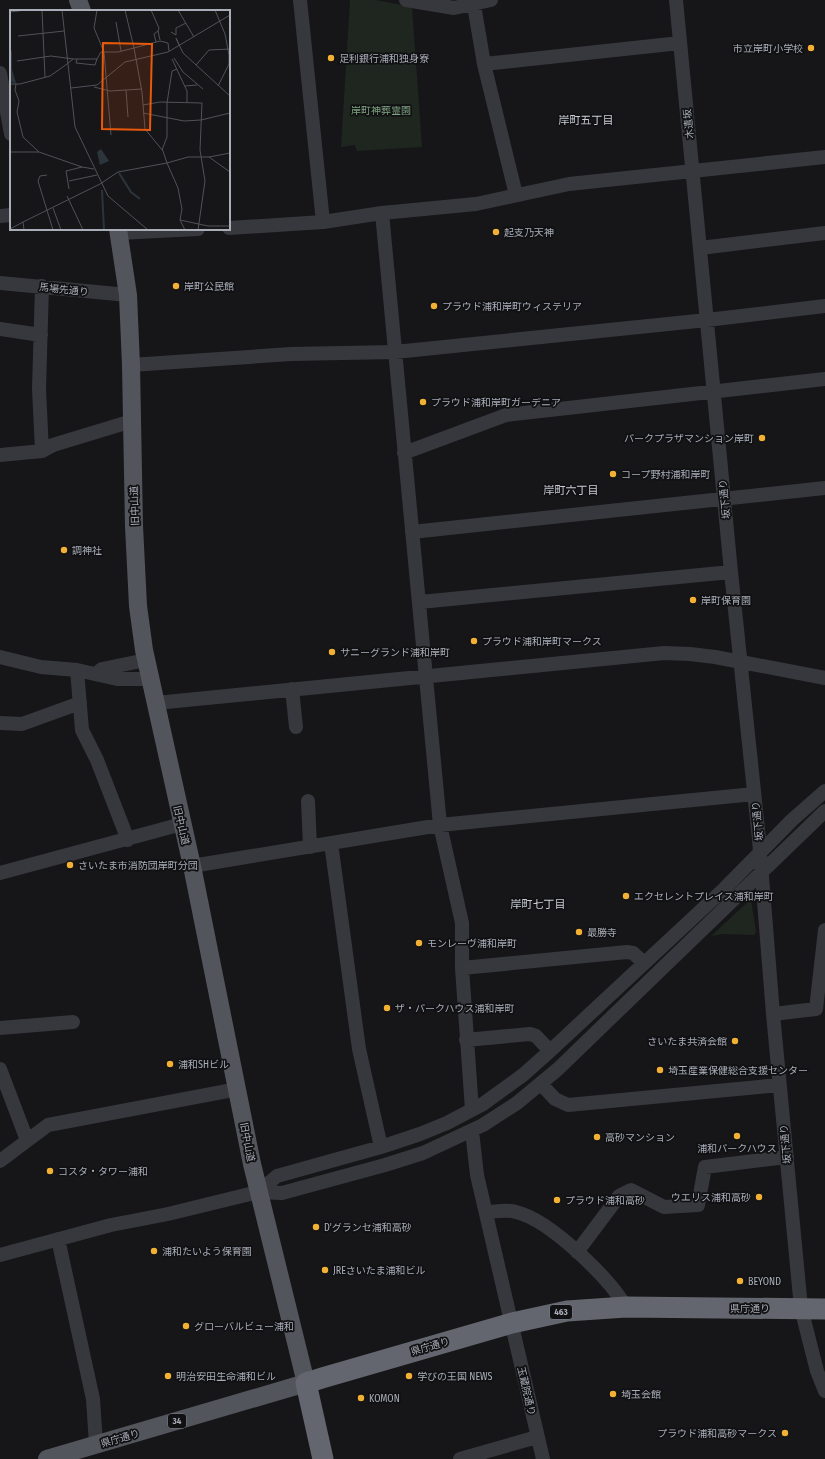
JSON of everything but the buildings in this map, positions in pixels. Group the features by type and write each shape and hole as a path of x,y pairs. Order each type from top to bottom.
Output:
{"highway":[{"name":"県庁通り","path":"306,1383 512,1323 567,1311 626,1307 825,1309"},
{"name":"旧中山道","path":"306,1383 323,1459"}],"main road":[{"path":"78,0 82,10"},
{"name":"旧中山道","path":"118,231 128,295 138,599 146,660 192,866 258,1192 306,1383"},
{"name":"県庁通り","path":"48,1459 87,1451 306,1383"}],"street":[{"path":"300,0 323,222"},
{"path":"406,0 454,8 474,5 491,0"},
{"name":"木遣坂","path":"676,0 700,248"},
{"path":"474,5 484,64 516,195"},
{"path":"484,64 680,44"},
{"path":"0,73 2,92 10,129"},
{"path":"230,228 323,222 382,213 476,204 569,184 825,157"},
{"path":"382,213 440,825 462,923 462,968 472,1110"},
{"path":"0,216 10,215"},
{"path":"118,231 158,230"},
{"path":"700,248 825,234"},
{"name":"坂下通り","path":"700,248 760,854 779,1085 801,1308 817,1371 825,1392"},
{"name":"馬場先通り","path":"0,282 128,295"},
{"path":"42,286 39,389 42,451"},
{"path":"131,365 291,354 395,352 707,320 825,306"},
{"path":"0,329 41,335"},
{"path":"404,453 506,415 825,379"},
{"path":"0,455 42,451 132,421"},
{"path":"412,532 724,497 825,488"},
{"path":"420,602 731,572"},
{"path":"156,703 664,653 690,654 825,678"},
{"path":"0,657 41,667 77,670 117,679 150,679"},
{"path":"96,674 102,669 146,660"},
{"path":"77,670 82,730 97,760 128,840"},
{"path":"292,689 296,727"},
{"path":"0,723 22,724 80,703"},
{"path":"258,1192 277,1176 381,1147 420,1134 472,1110 523,1075 760,854 792,820 825,791"},
{"path":"192,866 440,825 754,794"},
{"path":"308,802 310,847"},
{"path":"0,1255 111,1225 168,1214 258,1192 282,1193 423,1153 472,1130 517,1103 541,1084 684,949 761,871 824,813"},
{"path":"0,873 128,840 182,824"},
{"path":"331,844 359,1049 381,1147"},
{"path":"773,1014 816,1009 825,930"},
{"path":"462,968 627,952 633,953 644,963"},
{"path":"0,1028 73,1022"},
{"path":"466,1040 530,1034 540,1039 550,1051"},
{"path":"0,1069 27,1140"},
{"path":"541,1084 555,1099 568,1105 779,1085"},
{"path":"0,1161 48,1125 238,1089"},
{"name":"玉蔵院通り","path":"472,1130 477,1175 543,1459"},
{"path":"577,1252 619,1196 631,1190 664,1207 698,1205 705,1167 787,1157"},
{"path":"486,1212 516,1212 539,1221 559,1235 577,1252 612,1287 626,1307"},
{"path":"58,1239 91,1391 87,1451"},
{"path":"465,1458 537,1437"}],"green space":[{"name":"岸町神葬霊園","path":"350,0 376,0 412,7 422,147 357,151 355,145 341,147"},
{"path":"751,899 756,932 754,935 723,934 711,936"}],"place":[{"name":"市立岸町小学校","path":"811,48"},
{"name":"足利銀行浦和独身寮","path":"331,58"},
{"name":"起支乃天神","path":"496,232"},
{"name":"岸町公民館","path":"176,286"},
{"name":"プラウド浦和岸町ウィステリア","path":"434,306"},
{"name":"プラウド浦和岸町ガーデニア","path":"423,402"},
{"name":"パークプラザマンション岸町","path":"762,438"},
{"name":"コープ野村浦和岸町","path":"613,474"},
{"name":"調神社","path":"64,550"},
{"name":"岸町保育園","path":"693,600"},
{"name":"プラウド浦和岸町マークス","path":"474,641"},
{"name":"サニーグランド浦和岸町","path":"332,652"},
{"name":"さいたま市消防団岸町分団","path":"70,865"},
{"name":"エクセレントプレイス浦和岸町","path":"626,896"},
{"name":"最勝寺","path":"579,932"},
{"name":"モンレーヴ浦和岸町","path":"419,943"},
{"name":"ザ・パークハウス浦和岸町","path":"387,1008"},
{"name":"さいたま共済会館","path":"735,1041"},
{"name":"浦和SHビル","path":"170,1064"},
{"name":"埼玉産業保健総合支援センター","path":"660,1070"},
{"name":"浦和パークハウス","path":"737,1136"},
{"name":"高砂マンション","path":"597,1137"},
{"name":"コスタ・タワー浦和","path":"50,1171"},
{"name":"ウエリス浦和高砂","path":"759,1197"},
{"name":"プラウド浦和高砂","path":"557,1200"},
{"name":"D'グランセ浦和高砂","path":"316,1227"},
{"name":"浦和たいよう保育園","path":"154,1251"},
{"name":"JREさいたま浦和ビル","path":"325,1270"},
{"name":"BEYOND","path":"740,1281"},
{"name":"グローバルビュー浦和","path":"186,1326"},
{"name":"明治安田生命浦和ビル","path":"168,1376"},
{"name":"学びの王国 NEWS","path":"409,1376"},
{"name":"埼玉会館","path":"613,1394"},
{"name":"KOMON","path":"361,1398"},
{"name":"プラウド浦和高砂マークス","path":"785,1433"}],"district":[{"name":"岸町五丁目","path":"586,120"},
{"name":"岸町六丁目","path":"571,490"},
{"name":"岸町七丁目","path":"538,904"}]}
